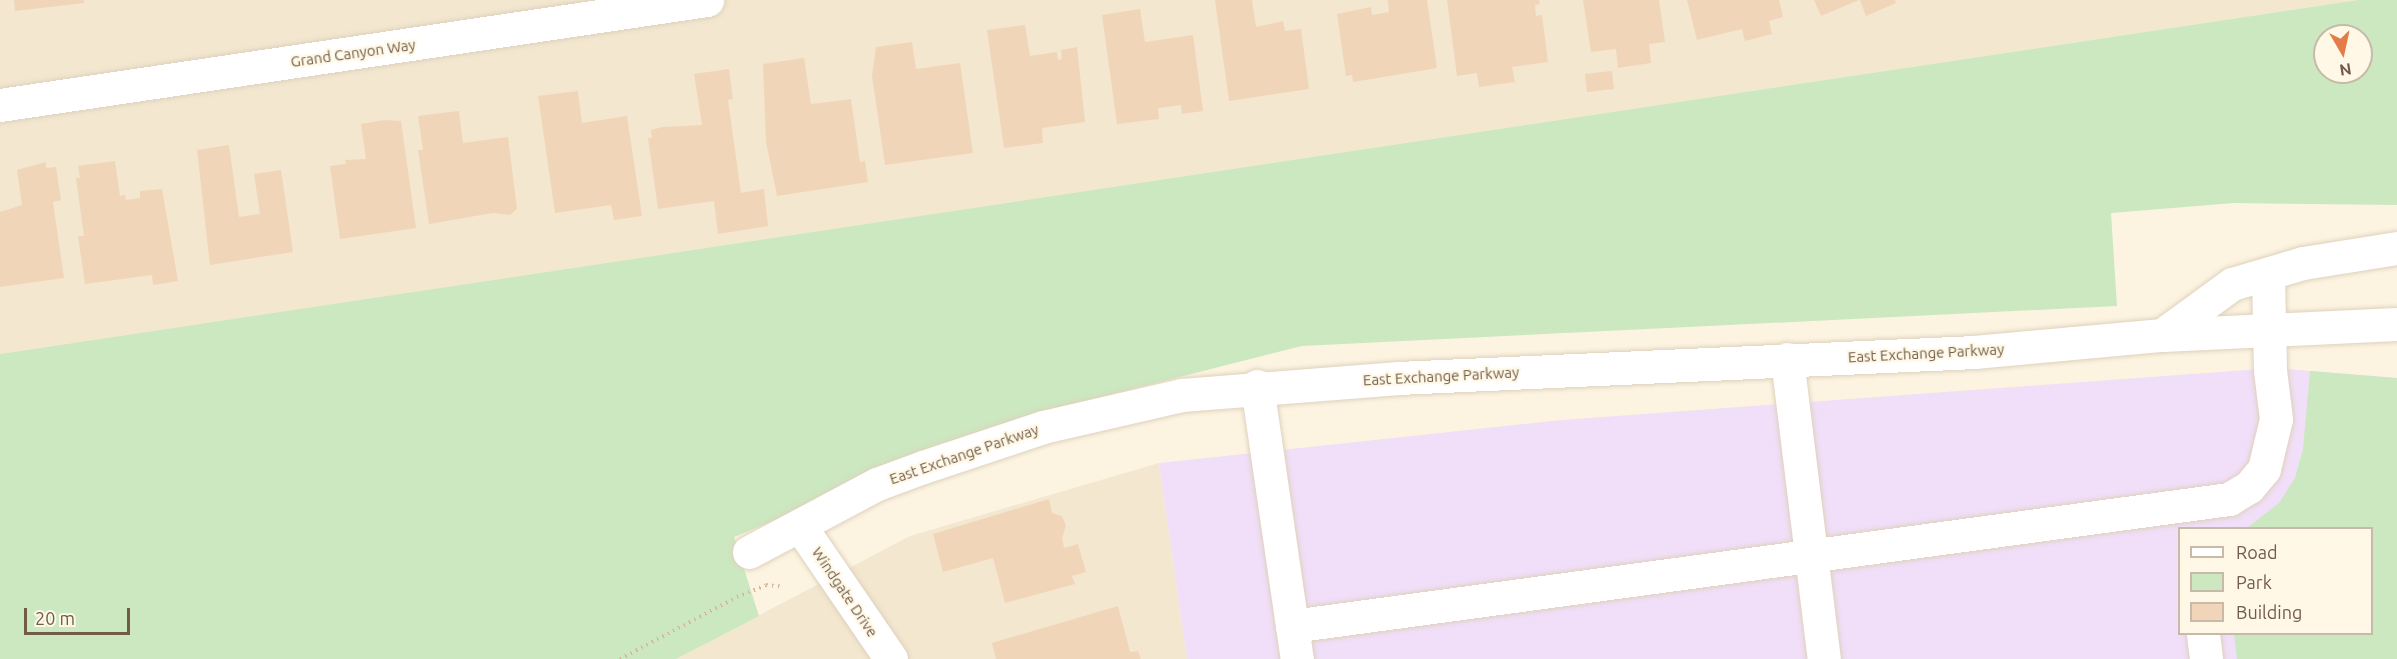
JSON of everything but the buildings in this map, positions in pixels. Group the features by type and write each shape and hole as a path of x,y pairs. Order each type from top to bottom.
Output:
{"street":[{"name":"Grand Canyon Way","path":"0,105 707,0"},
{"path":"2162,335 2232,284 2303,263 2397,249"},
{"path":"1292,626 1811,554 2190,518 2249,487 2264,469 2276,419 2269,329 2268,274"},
{"name":"East Exchange Parkway","path":"749,552 878,484 1043,427 1182,395 1257,386 1787,359 1974,352 2162,335 2397,324"},
{"path":"1787,359 1824,659"},
{"path":"1257,386 1297,659"},
{"name":"Windgate Drive","path":"800,526 891,659"},
{"path":"2203,635 2206,659"}],"path":[{"path":"620,659 737,597 766,585 784,587"}],"shaded area":[{"path":"0,0 2358,0 0,354"},
{"path":"2274,368 2397,378 2397,659 1187,659 1159,463 1562,420"},
{"path":"1159,463 1187,659 676,659 910,536"}],"green space":[{"path":"2358,0 2397,0 2397,205 2234,203 2111,213 2117,306 1302,346 1034,414 734,537 759,616 676,659 0,659 0,354"},
{"path":"2310,371 2397,378 2397,659 2237,659 2234,635 2373,635 2373,527 2248,527 2279,503 2295,478 2303,449"}]}
